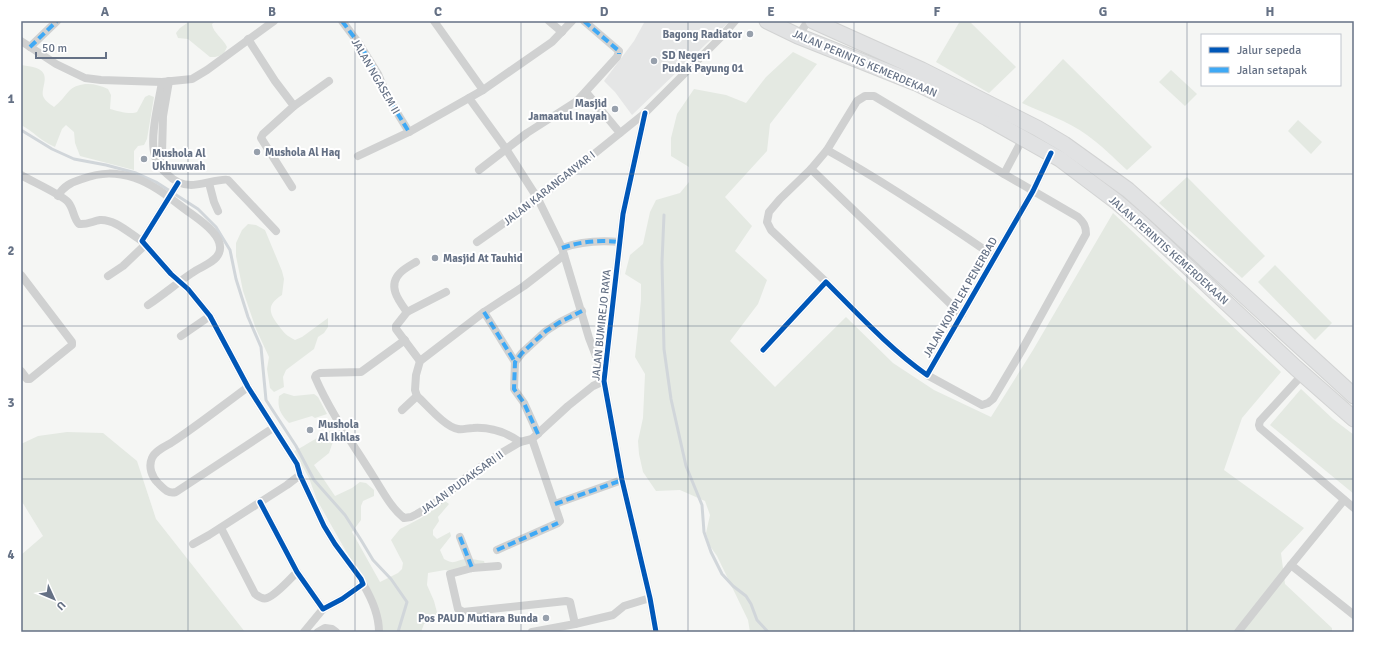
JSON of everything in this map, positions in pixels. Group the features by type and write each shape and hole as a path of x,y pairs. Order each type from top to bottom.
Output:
{"highway":[{"name":"JALAN PERINTIS KEMERDEKAAN","path":"767,21 798,36 916,83 987,118 1064,144 1128,190 1354,396"},
{"name":"JALAN PERINTIS KEMERDEKAAN","path":"813,21 922,70 1026,131 1051,153 1117,202 1139,221 1303,374 1354,418"}],"street":[{"path":"30,47 57,21"},
{"path":"21,41 56,64 85,78 101,80 166,82 192,79 207,70 274,21"},
{"name":"JALAN NGASEM II","path":"342,21 360,45 378,74 388,98 409,132"},
{"path":"434,21 483,90"},
{"path":"549,21 562,32"},
{"path":"358,156 409,132 483,90 547,46 572,21"},
{"path":"479,170 506,148 577,101 617,57 619,51 584,21"},
{"name":"JALAN KARANGANYAR I","path":"477,242 538,199 645,112 722,36 735,21"},
{"path":"798,36 808,21"},
{"path":"248,39 275,81 294,106"},
{"path":"292,187 261,138 263,134 294,106 329,81"},
{"path":"166,82 163,116 157,138 162,154 158,163 177,185 209,184 225,179 228,180 276,231"},
{"path":"586,92 620,133"},
{"name":"JALAN KOMPLEK PENERBAD","path":"865,96 874,96 1004,174 1078,217 1085,223 1086,234 1022,350 993,398 988,403 982,404 927,375 913,365 890,345 772,230 767,222 769,212 776,203 811,170 827,150 858,101 865,96"},
{"path":"469,98 506,148 538,199 563,252 604,379"},
{"name":"JALAN BUMIREJO RAYA","path":"645,112 623,214 604,379 622,480 650,598 656,632"},
{"path":"1004,174 1026,131"},
{"name":"JALAN KOMPLEK PENERBAD","path":"827,150 860,168 910,199 995,257"},
{"name":"JALAN KOMPLEK PENERBAD","path":"927,375 1033,191 1051,153"},
{"name":"JALAN KOMPLEK PENERBAD","path":"811,170 962,315"},
{"path":"58,196 61,190 72,182 93,175 108,173 134,178 170,196 200,220 214,234 220,246 220,252 217,257 192,272 181,282 148,305"},
{"path":"21,176 66,200 79,224 83,225 100,220 108,221 144,243 171,274 188,289 210,316 248,387 297,464 300,475 334,544 361,578 372,599 379,624 379,632"},
{"path":"209,184 218,211"},
{"path":"108,276 123,266 144,243 177,185"},
{"path":"520,442 510,435 494,430 474,428 458,430 449,425 417,396 415,390 416,375 420,361 484,312 524,286 563,252 586,242 602,240 620,242"},
{"path":"407,312 396,296 395,283 401,272 416,262"},
{"path":"21,275 72,342 72,345 30,379 27,379 21,371"},
{"path":"763,350 826,282"},
{"path":"420,361 396,329 396,326 407,312 446,292"},
{"path":"515,362 522,353 546,331 582,311"},
{"path":"484,312 515,362 514,389 524,403 560,518 558,523 497,550"},
{"path":"181,336 210,316"},
{"name":"JALAN PUDAKSARI II","path":"405,340 361,372 331,372 316,375 315,377 326,401 389,501 398,514 404,518 417,514 443,498 460,482 493,458 520,442 535,437 568,406 604,379"},
{"path":"1303,374 1260,421 1260,428 1354,508"},
{"path":"248,387 187,433 157,451 152,457 150,464 150,471 156,482 171,493 176,492 273,428"},
{"path":"402,410 417,396"},
{"path":"193,544 221,528 300,475"},
{"path":"555,504 622,480"},
{"path":"1238,632 1344,500"},
{"path":"260,502 297,572 323,609"},
{"path":"221,528 255,594 262,598 267,598 276,592 297,572"},
{"path":"460,537 472,568"},
{"path":"1291,565 1354,615"},
{"path":"498,566 472,568 450,574 457,607 461,611 566,601 570,602 575,624"},
{"path":"304,632 323,609 342,599 364,584"},
{"path":"532,632 613,615 624,606 650,598"},
{"path":"318,632 325,628 332,629 336,632"}],"shaded area":[{"path":"190,21 215,21 212,24 213,27 227,47 224,53 219,56 210,57 188,39 178,38 176,33"},
{"name":"SD Negeri Pudak Payung 01","path":"645,21 730,21 632,115 615,92 604,81 634,41"},
{"path":"960,21 969,21 1016,67 989,93 936,62"},
{"path":"793,52 817,64 770,124 767,151 725,197 752,226 735,251 767,280 758,304 730,341 775,387 846,317 893,363 934,390 991,417 1033,350 1113,213 1281,372 1242,418 1224,470 1304,528 1281,553 1285,584 1332,628 1332,632 750,632 748,620 717,556 710,546 706,533 710,515 705,501 680,490 656,491 643,472 638,441 643,418 645,374 635,357 641,300 641,284 625,274 630,255 643,244 650,212 656,200 680,193 689,182 689,167 671,156 671,138 677,114 694,89 726,95 746,103 766,77"},
{"path":"1063,59 1152,147 1127,170 1080,130 1064,121 1022,103"},
{"path":"21,65 33,67 43,72 45,80 43,96 46,101 54,107 69,91 83,84 98,85 108,89 111,95 110,109 124,112 137,112 145,97 149,95 154,97 147,139 144,145 138,146 134,151 134,170 80,156 75,143 74,132 66,125 62,129 55,147 21,125"},
{"path":"1171,70 1197,94 1185,106 1159,82"},
{"path":"1298,120 1322,142 1311,154 1288,131"},
{"path":"1187,177 1265,256 1242,278 1159,203"},
{"path":"248,224 256,225 265,230 282,271 284,279 282,295 273,302 271,306 271,313 282,331 295,340 302,337 328,318 328,327 324,333 318,337 314,349 286,370 283,377 284,387 274,392 270,388 267,369 269,357 256,329 243,291 236,256 236,243 242,230"},
{"path":"1275,265 1332,323 1315,340 1258,282"},
{"path":"1301,389 1333,419 1354,435 1354,494 1270,425"},
{"path":"284,393 294,396 314,394 318,397 327,414 315,418 312,416 289,423 279,408 279,396"},
{"path":"330,431 335,436 329,453 314,465 335,496 352,488 360,482 366,483 374,490 374,496 363,501 361,506 361,520 352,532 380,582 398,573 402,569 403,563 391,540 400,529 433,510 440,502 445,501 449,504 438,517 439,521 433,530 433,535 437,539 450,532 451,536 440,550 444,559 453,562 467,559 484,561 486,567 461,573 445,570 428,573 427,585 434,601 439,620 434,623 424,624 421,632 380,632 362,578 317,500 309,478 294,451"},
{"path":"67,432 103,433 137,461 156,519 245,632 21,632 21,555 43,536 21,500 21,444 38,436"}],"waterway":[{"path":"21,130 52,149 74,159 136,173 156,182 198,209 216,227 230,250 236,279 248,317 261,347 266,400 296,446 314,480 345,515 373,560 391,579 407,602 398,632"},
{"path":"664,215 662,262 664,349 671,399 686,466 702,505 704,532 711,552 722,574 733,586 746,596 751,604 757,620 768,632"}],"marked path":[{"path":"30,47 57,21"},
{"path":"342,21 360,45 378,74 388,98 409,132"},
{"path":"584,21 619,51 619,54"},
{"path":"562,248 591,242 620,242"},
{"path":"538,434 524,403 514,389 515,362 522,353 546,331 582,311"},
{"path":"484,312 515,362"},
{"path":"555,504 622,480"},
{"path":"497,550 558,523"},
{"path":"460,537 472,568"}],"cycle path":[{"path":"645,113 623,214 604,381 622,480 650,598 656,632"},
{"path":"763,350 826,282 887,343 927,375 1033,191 1051,153"},
{"path":"178,183 142,241 171,274 188,289 210,316 248,387 297,464 300,475 324,526 363,584 342,599 323,609 297,572 260,502"}],"place":[{"name":"Bagong Radiator","path":"750,34"},
{"name":"SD Negeri Pudak Payung 01","path":"654,61"},
{"name":"Masjid Jamaatul Inayah","path":"615,109"},
{"name":"Mushola Al Haq","path":"257,152"},
{"name":"Mushola Al Ukhuwwah","path":"144,159"},
{"name":"Masjid At Tauhid","path":"435,258"},
{"name":"Mushola Al Ikhlas","path":"310,430"},
{"name":"Pos PAUD Mutiara Bunda","path":"546,618"}]}
